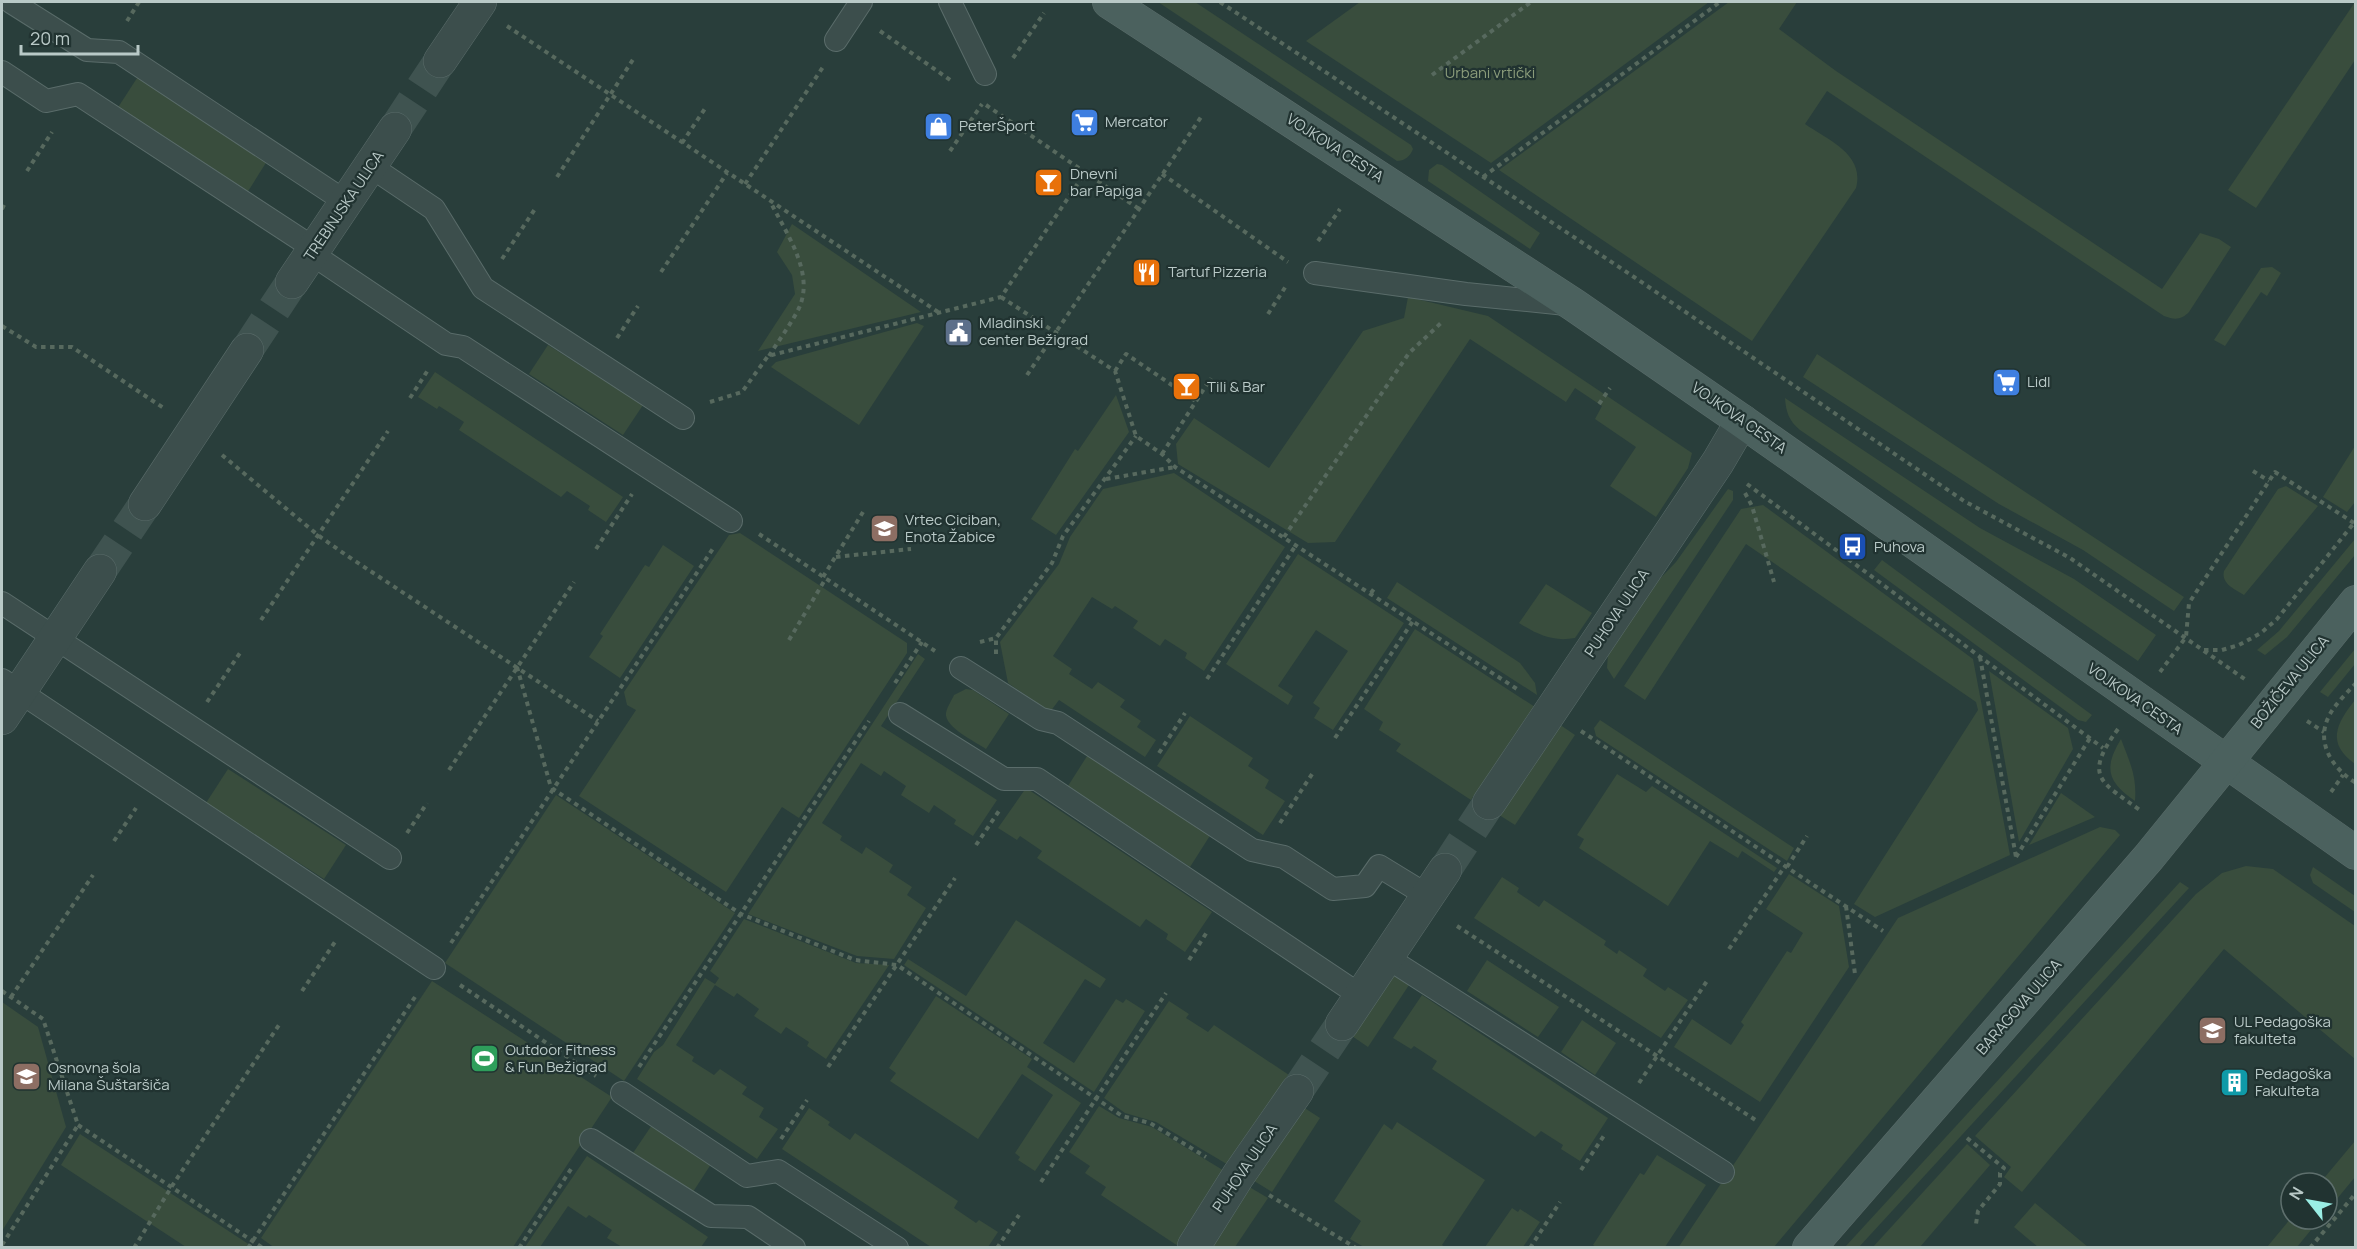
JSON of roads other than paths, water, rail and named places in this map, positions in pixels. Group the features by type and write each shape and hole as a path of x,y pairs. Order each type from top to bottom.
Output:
{"street":[{"name":"VOJKOVA CESTA","path":"1109,2 1574,305 2355,853"},
{"path":"440,62 479,4"},
{"name":"TREBINJSKA ULICA","path":"292,282 395,129"},
{"path":"145,504 248,350"},
{"name":"PUHOVA ULICA","path":"1490,803 1718,462 1742,421"},
{"path":"7,697 55,639 100,571"},
{"name":"BOŽIČEVA ULICA","path":"2224,762 2355,602"},
{"name":"BARAGOVA ULICA","path":"1809,1248 2150,857 2224,762"},
{"path":"1342,1024 1436,883"},
{"name":"PUHOVA ULICA","path":"1194,1246 1238,1176 1297,1091"}],"lane":[{"path":"11,2 87,50 119,52 346,202"},
{"path":"836,40 861,2"},
{"path":"950,2 985,74"},
{"path":"2,72 46,100 78,94 446,344 463,347 731,521"},
{"path":"370,166 434,209 483,288 683,418"},
{"path":"1314,273 1466,294 1574,305"},
{"path":"2,603 390,858"},
{"path":"961,668 1041,719 1058,723 1251,850 1284,856 1333,889 1365,886 1379,866 1436,883"},
{"path":"7,697 434,968"},
{"path":"900,714 1004,779 1036,779 1361,996"},
{"path":"1386,957 1723,1172"},
{"path":"622,1093 747,1176 778,1171 897,1248"},
{"path":"591,1140 711,1216 748,1217 794,1248"}],"tunnel":[{"path":"395,129 440,61"},
{"path":"247,350 292,282"},
{"path":"100,571 145,504"},
{"path":"1445,870 1489,803"},
{"path":"1297,1091 1342,1024"}],"place":[{"name":"Mercator","path":"1084,122"},
{"name":"PeterŠport","path":"938,126"},
{"name":"Dnevni bar Papiga","path":"1049,183"},
{"name":"Tartuf Pizzeria","path":"1147,272"},
{"name":"Mladinski center Bežigrad","path":"958,332"},
{"name":"Lidl","path":"2006,382"},
{"name":"Tili & Bar","path":"1186,387"},
{"name":"Vrtec Ciciban, Enota Žabice","path":"884,529"},
{"name":"Puhova","path":"1853,547"},
{"name":"UL Pedagoška fakulteta","path":"2213,1031"},
{"name":"Outdoor Fitness & Fun Bežigrad","path":"484,1059"},
{"name":"Osnovna šola Milana Šuštaršiča","path":"27,1077"},
{"name":"Pedagoška Fakulteta","path":"2234,1083"}],"park label":[{"name":"Urbani vrtički","path":"1490,73"}]}
